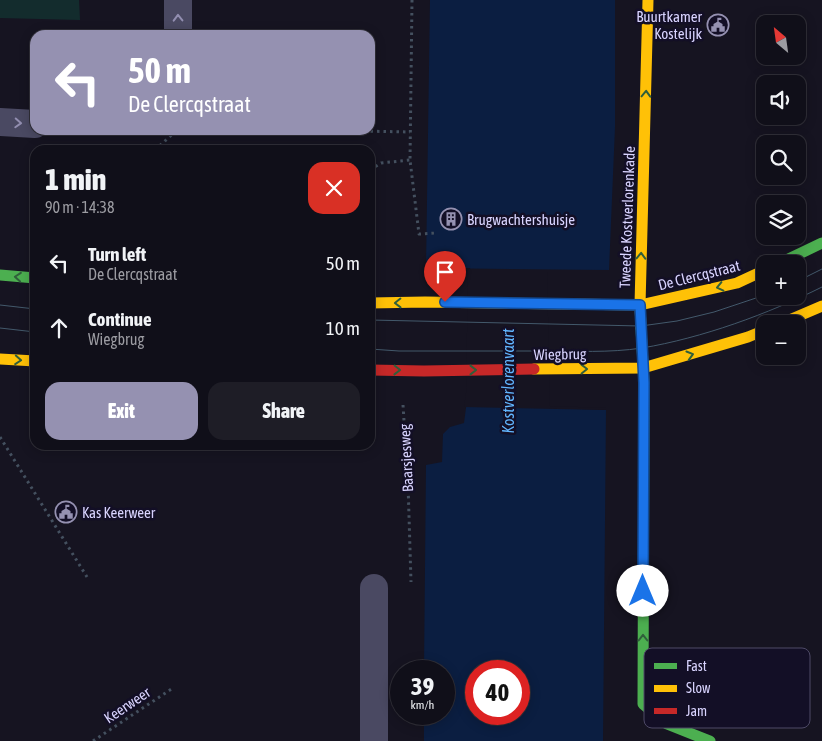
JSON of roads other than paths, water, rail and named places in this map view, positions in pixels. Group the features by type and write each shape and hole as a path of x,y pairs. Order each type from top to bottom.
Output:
{"street":[{"path":"178,0 178,30"},
{"name":"Tweede Kostverlorenkade","path":"644,705 643,368 640,305 648,0"},
{"path":"0,122 30,124"},
{"path":"797,255 822,243"},
{"name":"De Clercqstraat","path":"375,303 640,305 737,283 756,274"},
{"path":"0,275 30,278"},
{"path":"801,315 822,306"},
{"path":"643,368 756,334"},
{"path":"0,359 30,361"},
{"name":"Wiegbrug","path":"375,370 643,368"},
{"path":"374,588 374,741"},
{"name":"Tweede Kostverlorenkade","path":"677,728 710,741"}],"water":[{"name":"Kostverlorenvaart","path":"430,0 615,0 615,127 609,270 545,270 548,408 606,410 603,741 424,741 424,725 455,725 455,660 424,660 426,465 442,462 443,434 450,427 464,423 468,393 470,268 426,268"}],"tram line":[{"path":"806,277 822,269"},
{"path":"375,349 617,351 642,348 665,344 734,324 780,307 822,287"},
{"path":"375,320 641,326 677,321 714,312 756,298"},
{"path":"0,305 30,308"},
{"path":"0,328 30,331"}],"place":[{"name":"Buurtkamer Kostelijk","path":"718,25"},
{"name":"Brugwachtershuisje","path":"451,219"},
{"name":"Kas Keerweer","path":"66,512"}]}
